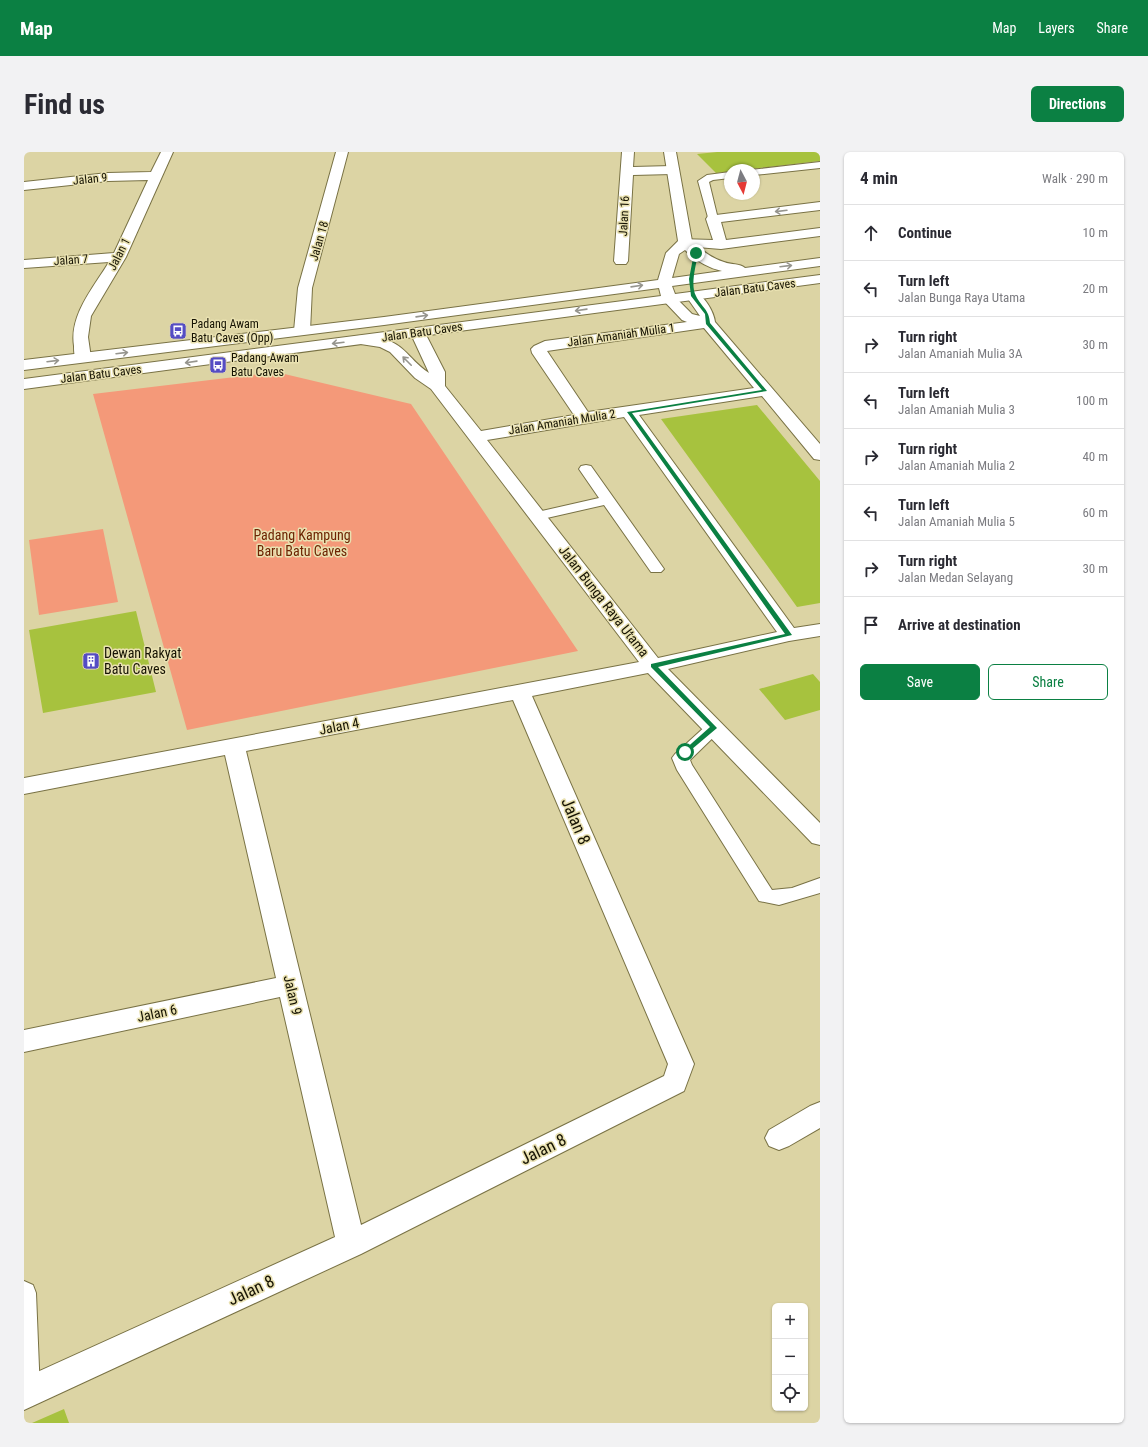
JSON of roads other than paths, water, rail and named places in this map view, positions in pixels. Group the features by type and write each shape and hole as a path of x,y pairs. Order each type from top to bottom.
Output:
{"street":[{"name":"Jalan 1","path":"83,358 80,337 84,316 119,257 167,152"},
{"name":"Jalan 18","path":"302,331 305,288 342,152"},
{"name":"Jalan 16","path":"621,261 625,192 628,171 628,152"},
{"path":"670,152 685,242 696,253 723,266 751,271"},
{"path":"628,171 672,170"},
{"name":"Jalan 9","path":"24,186 108,177 155,176"},
{"path":"721,245 713,219 820,206"},
{"path":"708,323 687,317 669,299 664,282 672,253 685,242 721,245 820,232"},
{"path":"696,253 692,279 693,296 707,314 708,323 820,455"},
{"name":"Jalan 7","path":"24,264 119,257"},
{"name":"Jalan Batu Caves","path":"24,365 384,321 820,262"},
{"name":"Jalan Batu Caves","path":"24,384 820,279"},
{"path":"384,321 398,323 418,332 437,372 437,386"},
{"name":"Jalan Amaniah Mulia 1","path":"584,418 540,354 539,349 545,346 708,323"},
{"name":"Jalan Bunga Raya Utama","path":"359,340 384,343 396,349 421,375 437,386 654,666 820,837"},
{"name":"Jalan Amaniah Mulia 2","path":"477,436 584,418 765,391"},
{"path":"629,412 789,635"},
{"name":"Jalan 4","path":"24,786 654,666 789,635 820,630"},
{"name":"Jalan 8","path":"26,1393 351,1244 675,1083 681,1064 520,691"},
{"name":"Jalan 9","path":"234,746 351,1244"},
{"name":"Jalan 6","path":"24,1041 291,985"},
{"path":"779,1138 820,1114"}],"lane":[{"path":"760,171 820,165"},
{"path":"713,219 703,180 724,176"},
{"path":"586,469 656,569"},
{"path":"538,516 608,500"},
{"path":"714,728 681,758 683,766 766,896 780,898 820,884"},
{"path":"24,1293 26,1393"}],"place":[{"name":"Padang Awam Batu Caves (Opp)","path":"178,331"},
{"name":"Padang Awam Batu Caves","path":"218,365"},
{"name":"Dewan Rakyat Batu Caves","path":"91,661"}],"park label":[{"name":"Padang Kampung Baru Batu Caves","path":"302,544"}]}
